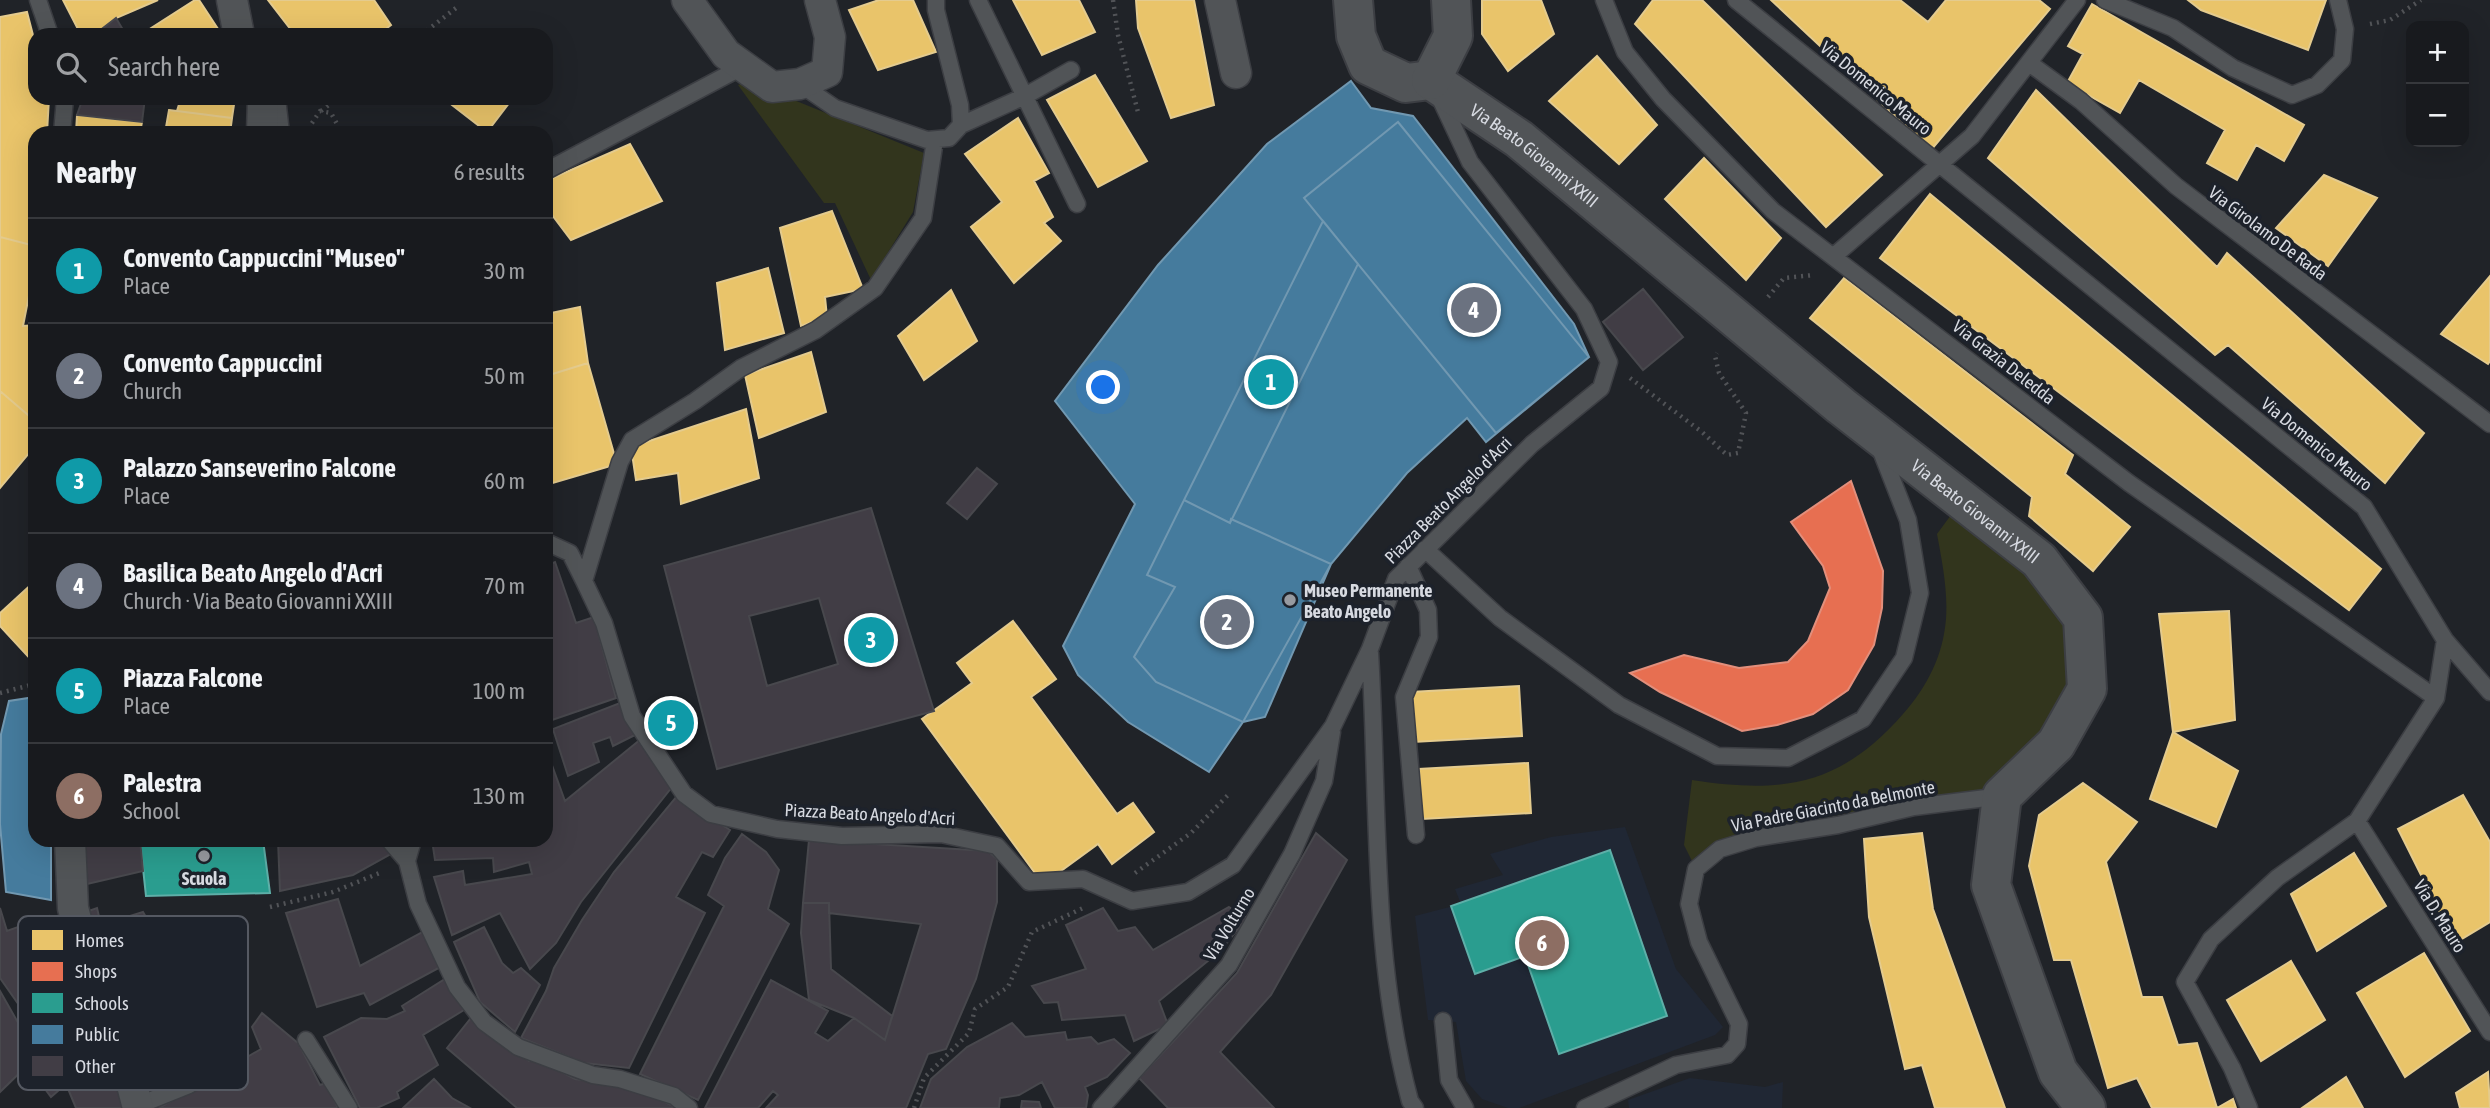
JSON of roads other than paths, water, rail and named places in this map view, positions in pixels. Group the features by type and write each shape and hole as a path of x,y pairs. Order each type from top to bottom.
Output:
{"street":[{"path":"232,0 238,28"},
{"path":"687,0 726,54 772,87 800,84 827,72 830,37 820,0"},
{"path":"1220,0 1236,73"},
{"path":"1353,0 1356,36 1368,65 1406,83 1431,80 1453,36 1451,0"},
{"name":"Via Beato Giovanni XXIII","path":"1431,80 1519,139 1873,431 2039,561 2083,618 2087,689 2056,744 2002,796"},
{"path":"262,126 263,105"},
{"path":"2002,796 1991,885 2058,1072 2086,1108"},
{"path":"70,847 75,916"},
{"path":"133,1090 137,1107"}],"lane":[{"path":"38,0 48,28"},
{"path":"936,0 936,10 960,105 961,125"},
{"path":"978,0 1077,204"},
{"name":"Via Domenico Mauro","path":"1736,0 2364,507 2445,640 2490,692"},
{"path":"1834,257 1972,136 2077,0"},
{"path":"2105,0 2173,28 2233,68 2292,95 2317,85 2342,60 2345,29 2338,0"},
{"name":"Via Grazia Deledda","path":"1603,1 1625,52 1663,99 1773,211 2129,483 2436,698"},
{"name":"Via Girolamo De Rada","path":"2029,63 2081,101 2217,219 2490,424"},
{"path":"553,167 742,67"},
{"path":"800,84 835,108 887,128 935,140 949,138 961,125 1025,96 1070,70"},
{"name":"Piazza Beato Angelo d'Acri","path":"584,581 604,623 632,716 684,794 711,814 777,829 842,836 941,834 996,846 1029,882 1083,879 1132,901 1188,892 1233,865 1333,726 1370,649 1396,579 1532,444 1601,388 1609,362 1584,309 1470,162 1431,80"},
{"path":"63,126 64,105"},
{"path":"278,105 280,126"},
{"path":"584,581 620,461 632,440 695,401 741,368 816,330 875,288 923,218 935,140"},
{"path":"1425,549 1500,618 1619,705 1717,756 1788,758 1863,719 1904,658 1920,593 1908,520 1873,431"},
{"path":"553,545 570,553 584,581"},
{"path":"1408,566 1428,610 1429,637 1404,696 1416,835"},
{"path":"2249,1108 2232,1068 2185,982 2211,939 2277,878 2357,821 2436,698 2445,640"},
{"path":"1370,649 1380,899 1394,1041 1410,1101 1415,1108"},
{"name":"Via Volturno","path":"1101,1108 1229,965 1292,854 1324,781 1333,726"},
{"name":"Via Padre Giacinto da Belmonte","path":"1585,1108 1676,1065 1727,1055 1737,1044 1739,1024 1699,942 1689,904 1696,869 1720,849 1756,838 1838,825 1913,807 2002,796"},
{"name":"Via D. Mauro","path":"2357,821 2490,1032"},
{"path":"395,847 407,861 418,904 446,964 470,1008 484,1022 518,1047 593,1075 621,1079 674,1096 689,1108"},
{"path":"407,861 411,847"},
{"path":"1443,1021 1449,1080 1465,1108"},
{"path":"306,1040 349,1108"},
{"path":"137,1107 177,1090"}],"place":[{"name":"Basilica Beato Angelo d'Acri","path":"1474,310"},
{"name":"Convento Cappuccini \"Museo\"","path":"1271,382"},
{"name":"Museo Permanente Beato Angelo","path":"1290,600"},
{"name":"Convento Cappuccini","path":"1227,622"},
{"name":"Palazzo Sanseverino Falcone","path":"871,640"},
{"name":"Piazza Falcone","path":"671,723"},
{"name":"Scuola","path":"204,856"},
{"name":"Palestra","path":"1542,943"}]}
